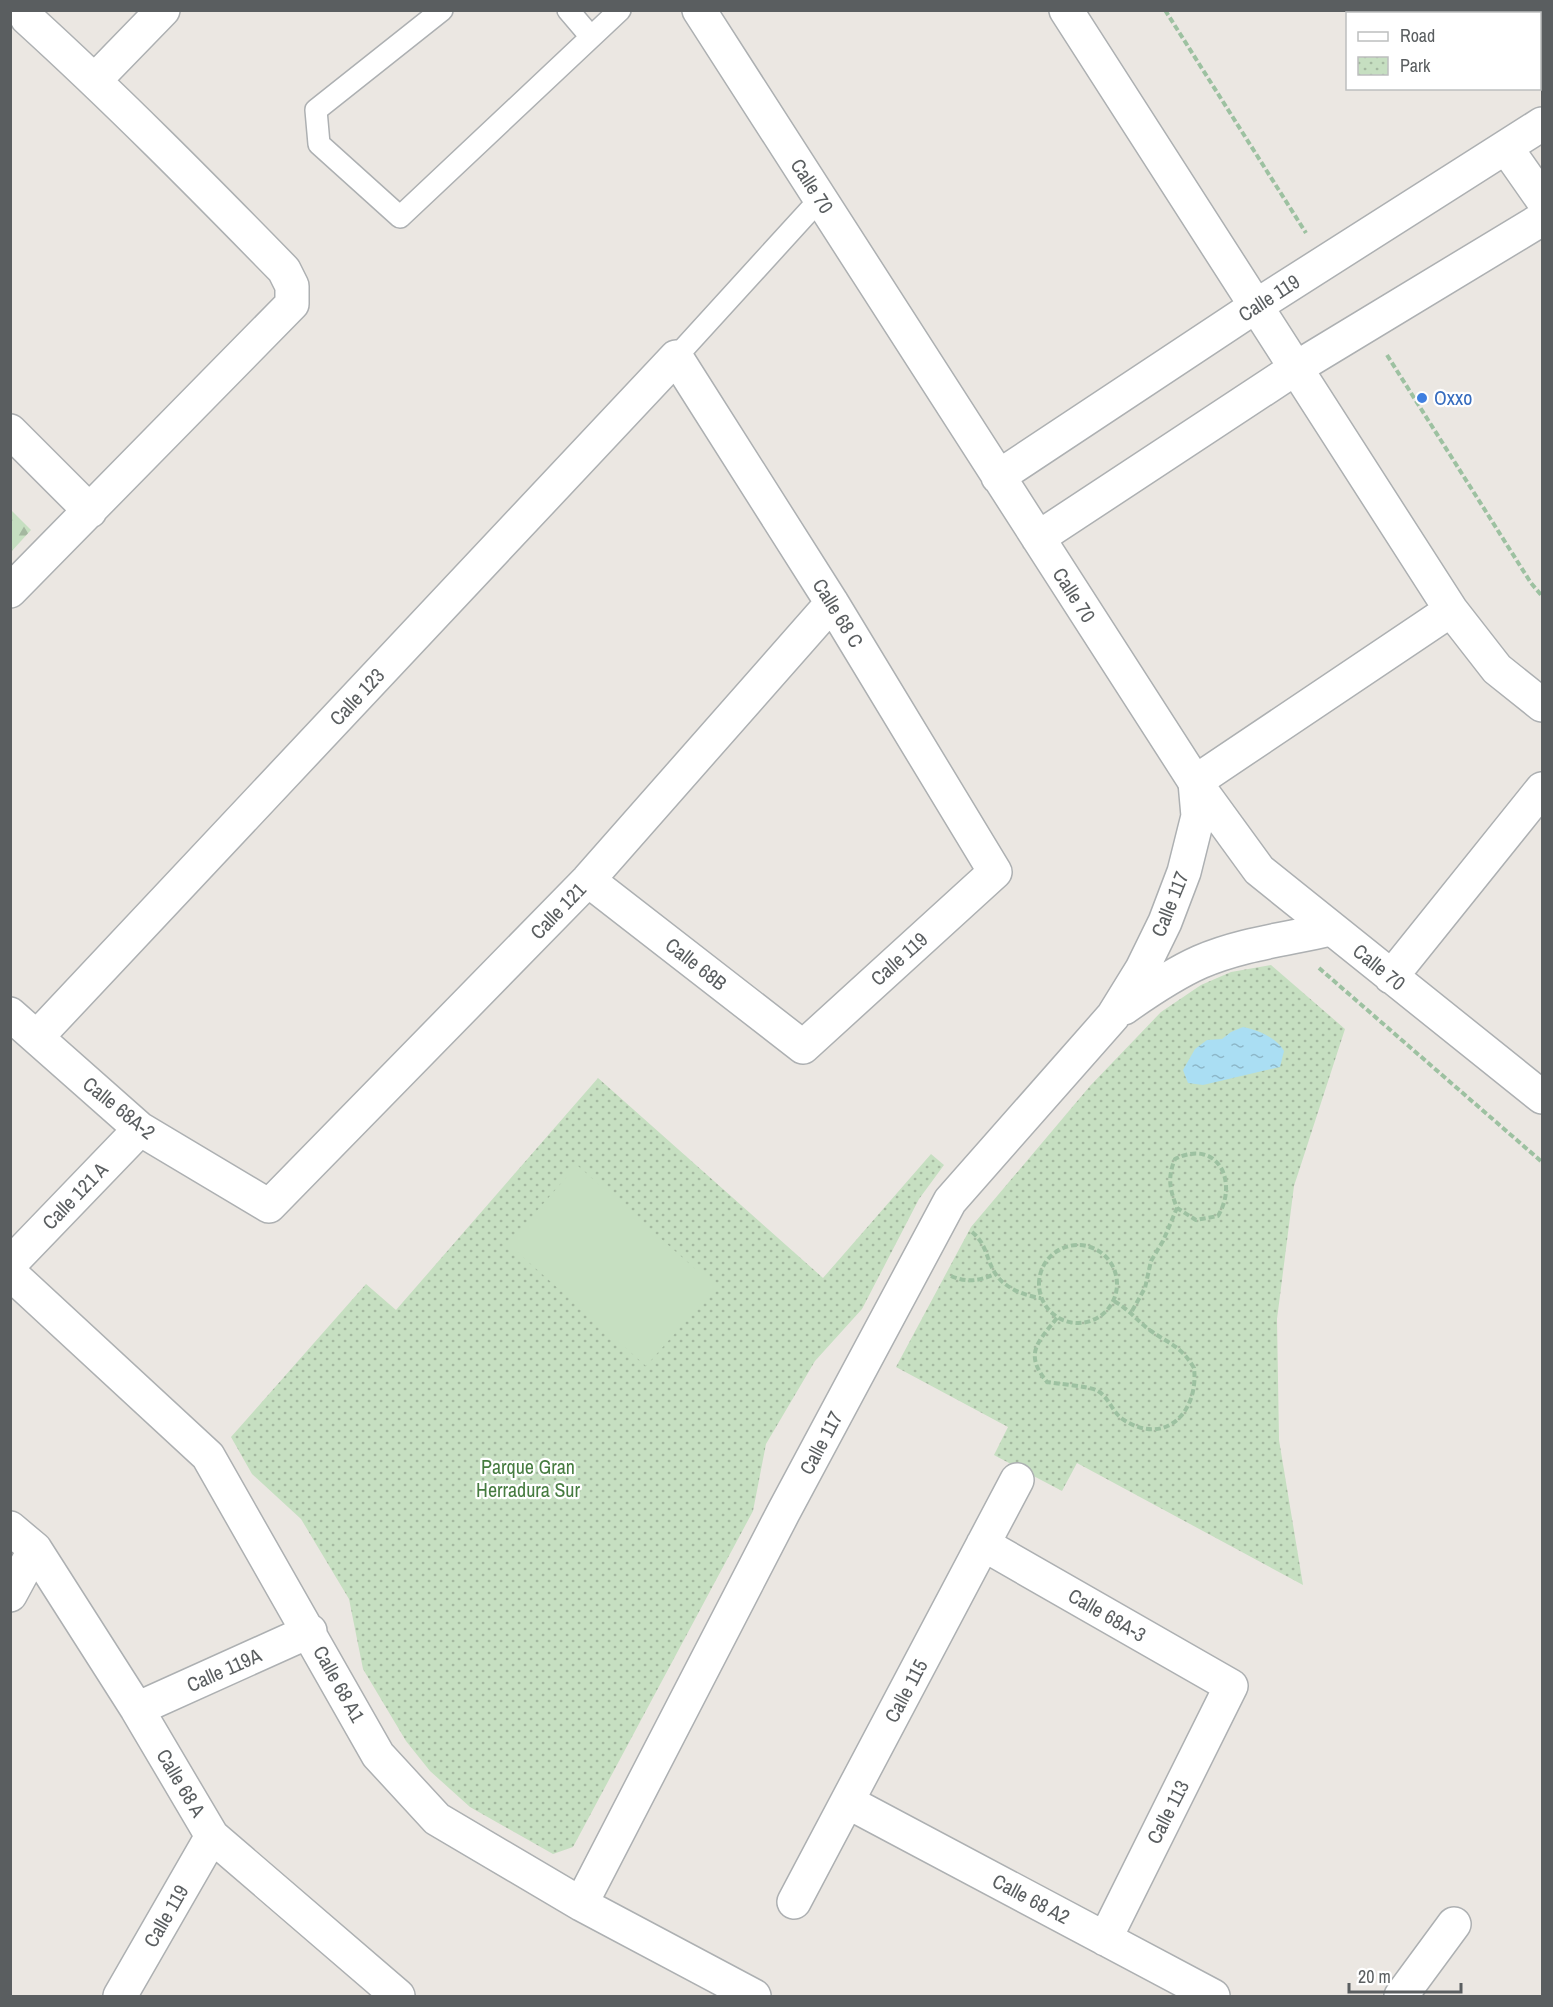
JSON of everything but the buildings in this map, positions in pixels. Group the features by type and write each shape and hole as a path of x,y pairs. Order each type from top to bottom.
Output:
{"street":[{"path":"95,80 163,10"},
{"name":"Calle 70","path":"699,10 1195,782 1259,870 1542,1097"},
{"path":"1066,10 1451,610 1497,669 1542,705"},
{"path":"10,591 292,304 292,286 284,270 95,80 27,18"},
{"name":"Calle 119","path":"998,477 1256,306 1507,149 1542,124"},
{"path":"1507,149 1542,199"},
{"path":"1038,538 1296,368 1542,219"},
{"name":"Calle 68 C","path":"676,357 832,603 995,872"},
{"name":"Calle 123","path":"37,1037 676,357"},
{"path":"10,431 90,511"},
{"name":"Calle 121","path":"269,1206 588,880 832,603"},
{"path":"1195,782 1451,610"},
{"name":"Calle 117","path":"581,1904 777,1524 950,1201 1113,1016 1156,941 1184,872 1198,816 1195,782"},
{"path":"1391,977 1542,789"},
{"name":"Calle 119","path":"803,1047 995,872"},
{"name":"Calle 68B","path":"588,880 803,1047"},
{"name":"Calle 117","path":"1113,1016 1153,987 1200,962 1253,946 1331,929"},
{"name":"Calle 68A-2","path":"10,1014 140,1129 269,1206"},
{"name":"Calle 121 A","path":"10,1264 140,1129"},
{"name":"Calle 68 A1","path":"10,1273 208,1456 310,1631 378,1755 437,1819 581,1904 754,1996"},
{"name":"Calle 115","path":"794,1902 1017,1480"},
{"name":"Calle 68 A","path":"10,1528 35,1549 137,1709 212,1836 398,1996"},
{"name":"Calle 68A-3","path":"983,1544 1232,1686"},
{"path":"10,1595 35,1549"},
{"name":"Calle 119A","path":"137,1709 310,1631"},
{"name":"Calle 113","path":"1105,1939 1232,1686"},
{"name":"Calle 68 A2","path":"848,1802 1213,1996"},
{"name":"Calle 119","path":"120,1996 212,1836"},
{"path":"1401,1996 1454,1924"}],"lane":[{"path":"442,10 316,110 319,144 400,217 620,10"},
{"path":"568,10 591,37"},
{"path":"676,357 820,199"}],"path":[{"path":"1308,968 1318,968 1542,1162"},
{"path":"1132,1311 1145,1288 1151,1261 1163,1241 1177,1208 1169,1187 1170,1171 1175,1159 1187,1153 1198,1152 1210,1157 1222,1170 1228,1187 1227,1202 1218,1216 1196,1220 1177,1208"},
{"path":"946,1209 980,1238 995,1274 1019,1291 1041,1298"},
{"path":"1080,1244 1095,1248 1116,1270 1118,1286 1114,1301 1105,1314 1092,1322 1076,1325 1057,1318 1049,1312 1041,1298 1038,1282 1042,1268 1052,1255 1065,1247 1080,1244"},
{"path":"918,1262 962,1281 980,1281 995,1274"},
{"path":"1057,1318 1038,1342 1033,1355 1035,1368 1047,1382 1096,1390 1105,1396 1124,1420 1156,1431 1176,1423 1189,1406 1195,1377 1194,1368 1179,1347 1149,1330 1132,1311 1114,1301"}],"green space":[{"path":"11,510 31,530 11,552 10,551"},
{"path":"1271,965 1345,1029 1294,1186 1277,1319 1279,1440 1303,1585 1077,1463 1062,1491 994,1455 1008,1427 896,1367 971,1227 1090,1086 1161,1012 1201,985 1231,972"},
{"name":"Parque Gran Herradura Sur","path":"598,1078 823,1278 931,1154 944,1165 919,1199 862,1309 815,1361 766,1444 753,1511 573,1847 553,1854 470,1807 430,1771 406,1741 363,1669 349,1599 301,1519 252,1474 231,1437 366,1284 396,1310"},
{"path":"577,1165 716,1287 646,1366 508,1244"}],"water":[{"path":"1243,1027 1266,1035 1281,1046 1284,1051 1280,1067 1203,1085 1188,1083 1183,1070 1195,1049 1207,1040 1222,1039"}],"place":[{"name":"Oxxo","path":"1422,398"}]}
